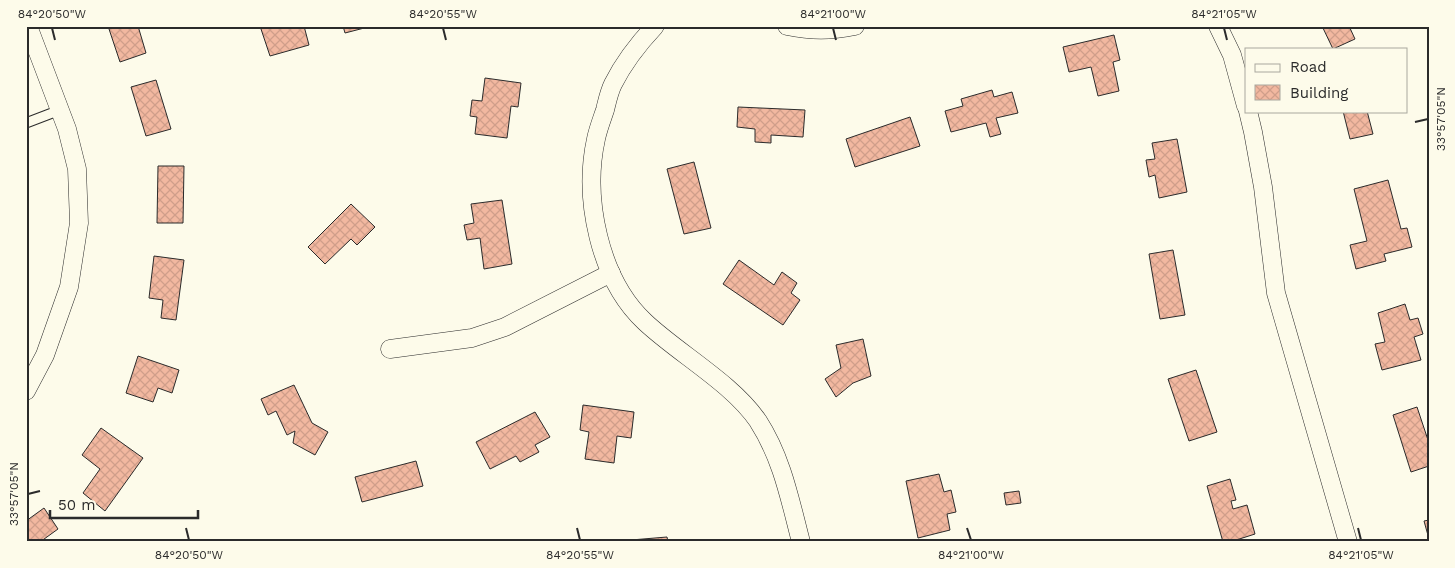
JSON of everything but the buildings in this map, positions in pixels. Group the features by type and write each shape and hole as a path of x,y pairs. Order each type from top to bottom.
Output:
{"street":[{"path":"26,391 45,355 69,287 79,223 77,169 67,129 28,26"},
{"path":"654,26 629,58 612,85 596,139 592,175 593,207 600,243 611,273 625,298 644,321 736,396 757,420 773,447 781,467 801,542"},
{"path":"788,26 808,30 830,31 854,26"},
{"path":"1218,26 1232,55 1245,102"},
{"path":"1248,112 1263,187 1276,293 1348,542"},
{"path":"390,349 472,338 505,327 611,273"}],"lane":[{"path":"26,123 60,110"}]}
